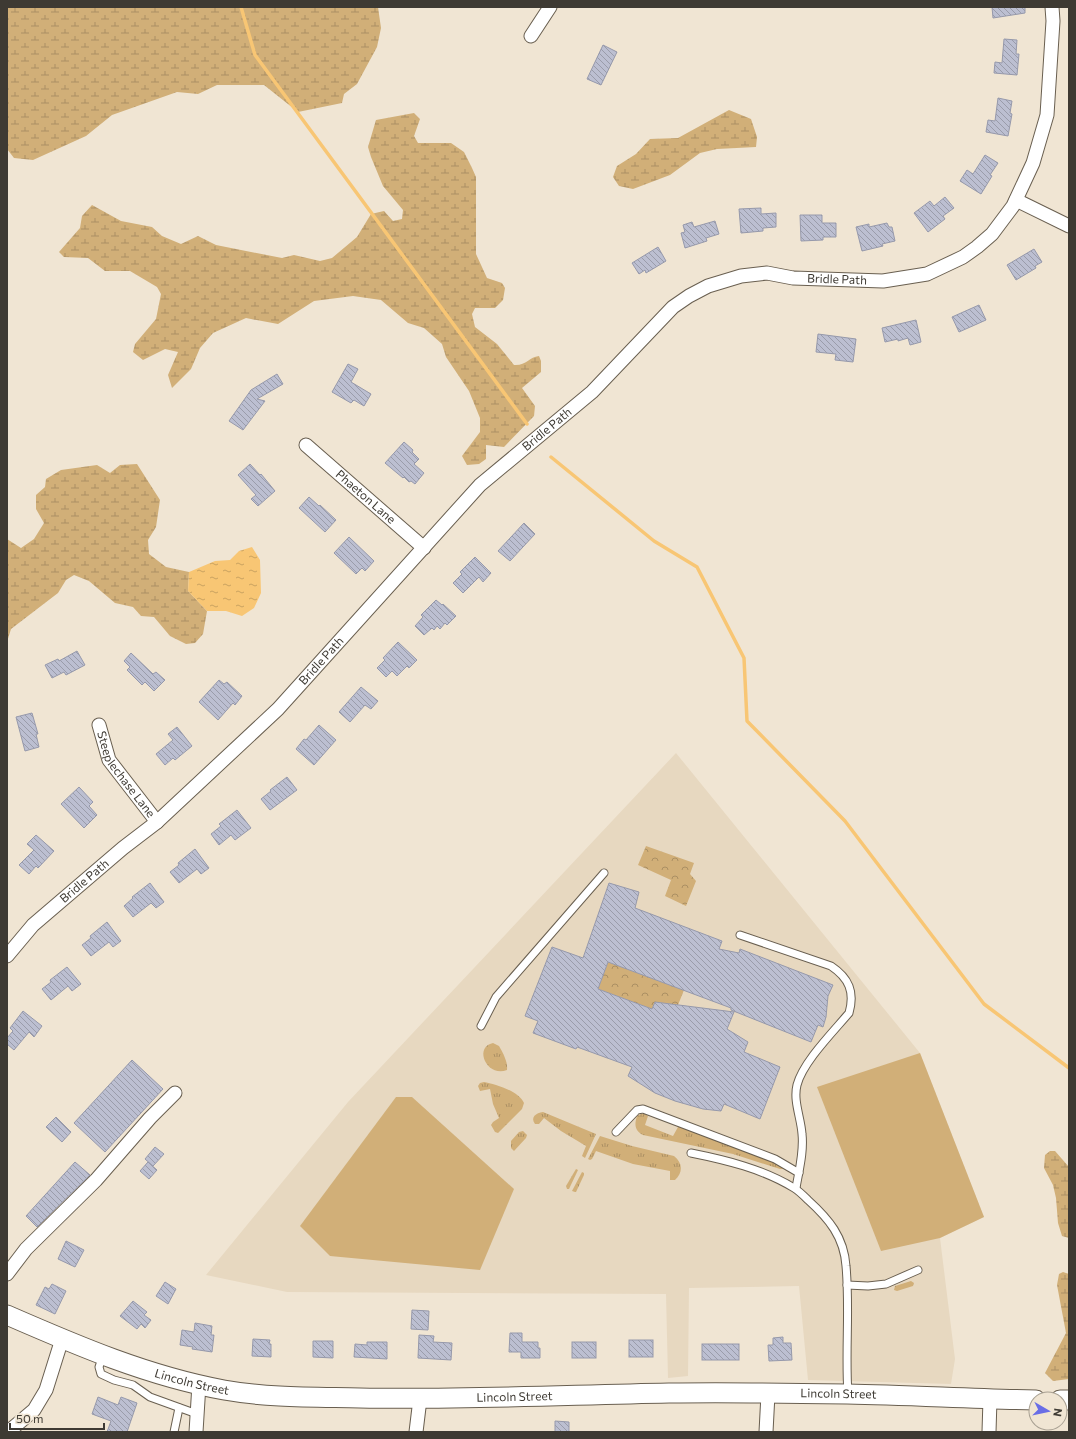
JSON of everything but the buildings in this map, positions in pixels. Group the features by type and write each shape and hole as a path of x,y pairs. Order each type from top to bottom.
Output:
{"main road":[{"name":"Lincoln Street","path":"7,1315 103,1356 179,1380 262,1396 420,1399 671,1393 848,1394 1028,1400"}],"street":[{"path":"530,36 550,7"},
{"name":"Bridle Path","path":"7,956 33,925 123,848 157,822 278,709 480,485 592,392 673,307 689,296 708,286 741,276 767,273 793,278 883,281 927,274 963,257 992,234 1016,200 1033,163 1047,115 1053,21 1052,7"},
{"path":"1016,200 1069,226"},
{"name":"Phaeton Lane","path":"306,445 424,548"},
{"name":"Steeplechase Lane","path":"99,724 109,760 157,822"},
{"path":"7,1274 26,1249 96,1180 150,1118 175,1094"},
{"path":"8,1432 34,1410 46,1390 62,1339"},
{"path":"196,1432 199,1384"},
{"path":"766,1432 768,1394"},
{"path":"416,1432 420,1399"},
{"path":"989,1432 990,1399"}],"lane":[{"path":"481,1026 496,997 604,873"},
{"path":"740,935 831,966 844,976 851,994 852,1004 849,1013 810,1061 801,1074 797,1086 797,1101 803,1150 796,1188"},
{"path":"616,1132 637,1110 643,1109 775,1159 799,1173"},
{"path":"691,1153 724,1159 770,1176 796,1188 824,1215 839,1238 846,1265 846,1373 848,1394"},
{"path":"847,1285 868,1286 886,1284 918,1270"},
{"path":"103,1356 99,1367 101,1374 114,1380 133,1385 150,1397 197,1414"},
{"path":"174,1432 179,1408"}],"shaded area":[{"path":"676,753 920,1053 984,1217 940,1238 955,1359 951,1384 808,1380 799,1286 689,1288 688,1376 668,1378 666,1294 287,1292 206,1275 348,1102"}],"green space":[{"path":"7,7 378,7 381,28 377,47 357,84 344,94 342,103 298,112 264,85 217,85 198,94 177,92 112,115 86,136 33,160 14,158 7,149"},
{"path":"729,110 751,119 757,137 756,147 717,149 700,153 670,175 633,189 619,186 613,177 617,166 636,154 650,139 678,138"},
{"path":"414,113 420,119 414,136 418,143 451,143 464,152 476,177 476,254 487,278 502,283 505,288 503,300 495,308 475,308 472,314 475,327 497,344 514,365 525,363 539,356 541,361 541,372 522,388 535,406 534,416 504,447 486,445 486,459 479,464 467,465 462,456 480,432 480,418 469,391 446,357 442,344 424,328 408,323 381,300 353,296 314,301 278,324 246,318 213,333 200,348 191,369 172,388 168,375 178,352 165,349 143,360 133,352 135,344 156,319 161,294 157,287 130,271 105,271 88,258 64,257 59,252 80,228 82,216 92,205 121,221 152,227 162,236 181,244 198,236 216,245 282,258 294,255 320,261 332,258 357,237 371,214 384,211 393,221 402,219 403,210 383,186 368,147 376,120"},
{"path":"137,464 160,500 156,527 148,540 149,554 166,567 189,572 188,591 207,611 203,634 195,643 186,644 170,636 154,617 141,616 133,607 115,603 89,581 74,575 66,580 58,593 11,629 7,642 7,539 21,548 34,539 44,523 36,509 36,495 45,487 46,479 61,470 97,465 110,473 120,465"},
{"path":"646,846 694,863 690,874 696,881 686,906 665,896 671,880 638,865"},
{"path":"608,962 684,990 678,1005 655,1002 652,1009 598,989"},
{"path":"493,1043 499,1046 506,1061 507,1070 494,1070 485,1061 483,1055 484,1050 487,1046"},
{"path":"920,1053 984,1217 940,1238 881,1251 817,1087"},
{"path":"484,1082 500,1086 512,1092 524,1103 522,1109 498,1133 495,1132 491,1125 499,1118 493,1104 490,1089 480,1091 478,1086 480,1083"},
{"path":"396,1097 412,1097 514,1189 480,1270 330,1256 300,1226"},
{"path":"543,1112 596,1134 585,1158 582,1156 586,1146 561,1131 544,1118 539,1124 535,1124 533,1117 538,1113"},
{"path":"641,1114 648,1116 645,1125 673,1136 678,1127 680,1127 769,1160 783,1169 733,1154 643,1135 638,1132 635,1125 637,1116"},
{"path":"523,1131 527,1135 526,1138 514,1151 511,1148 511,1141 519,1132"},
{"path":"600,1136 632,1146 674,1156 679,1162 681,1171 675,1180 670,1180 670,1171 633,1164 596,1151 590,1160 588,1159"},
{"path":"1050,1151 1055,1151 1069,1167 1069,1238 1062,1236 1058,1223 1056,1198 1053,1185 1044,1168 1045,1155"},
{"path":"576,1169 578,1170 569,1189 567,1189 566,1186"},
{"path":"582,1172 584,1175 576,1192 572,1191"},
{"path":"1063,1272 1069,1274 1069,1379 1053,1381 1045,1373 1066,1333 1057,1285 1059,1274"},
{"path":"911,1281 914,1283 913,1286 897,1291 894,1290 895,1286"}],"water":[{"path":"252,547 260,560 261,593 254,608 242,616 226,611 207,611 188,591 189,572 215,561 230,560 239,551"}],"waterway":[{"path":"241,7 255,55 527,424"},
{"path":"551,457 654,541 697,567 744,658 747,721 845,821 984,1004 1069,1068"}]}
